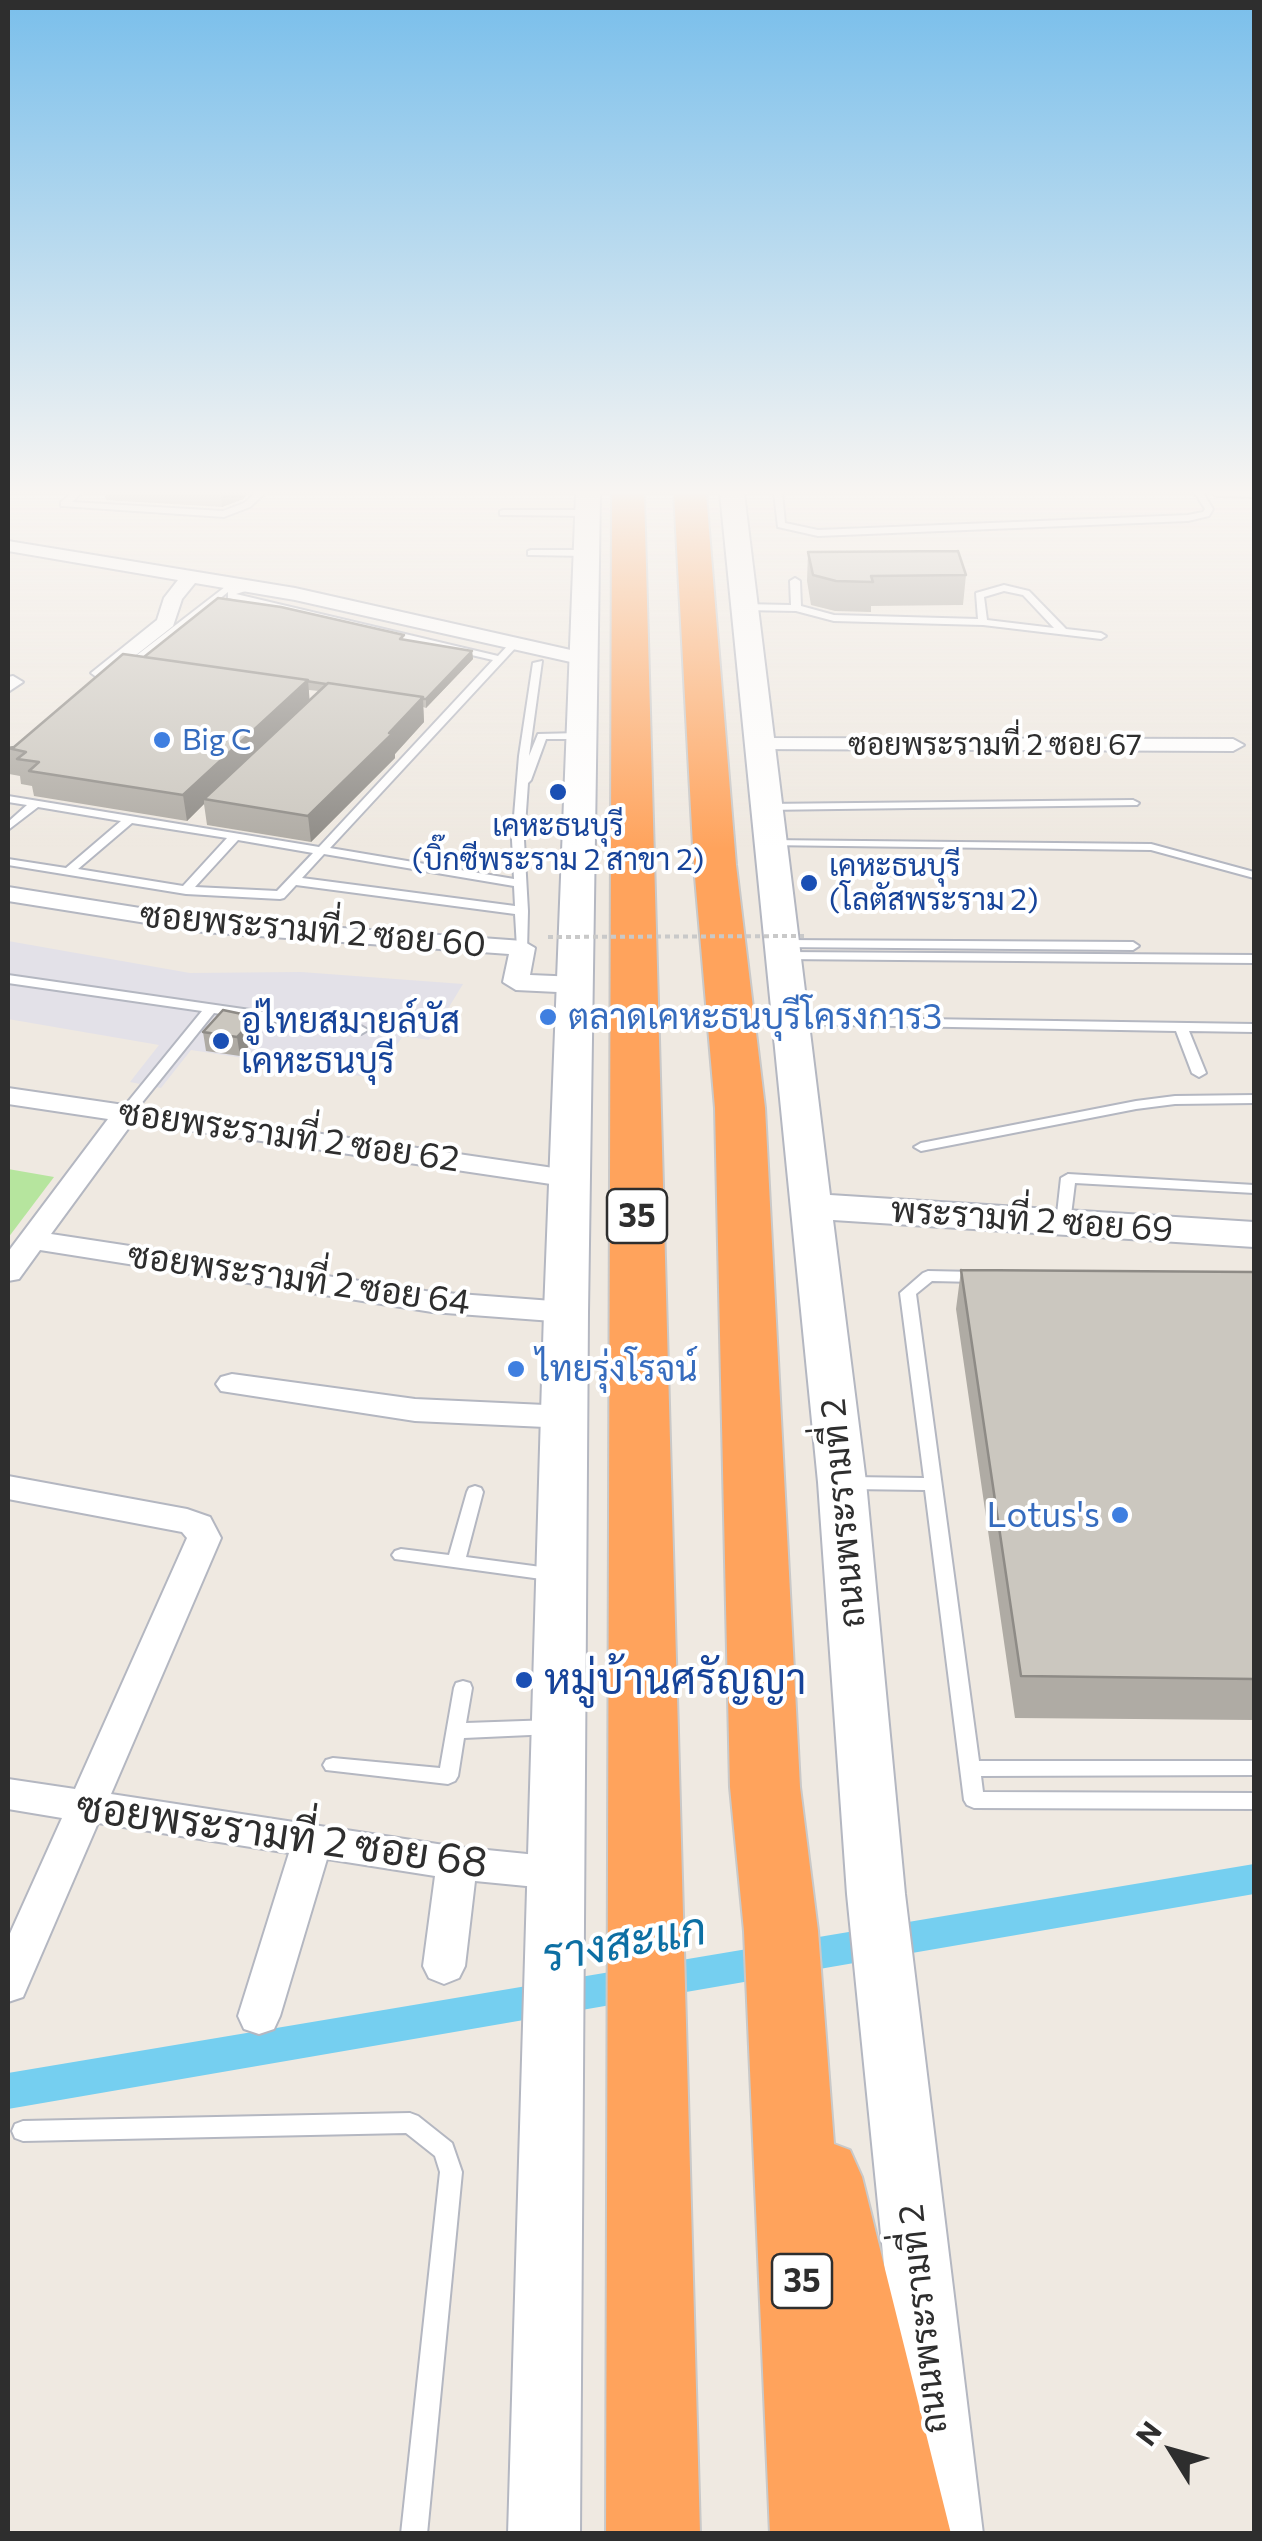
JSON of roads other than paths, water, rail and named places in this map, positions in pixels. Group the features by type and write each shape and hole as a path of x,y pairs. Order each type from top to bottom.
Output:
{"highway":[{"name":"35","path":"605,612 646,1939 653,2534"},
{"name":"35","path":"698,612 715,865 740,1108 765,1787 781,1931 817,2534"},
{"path":"786,2028 905,2534"}],"main road":[{"name":"35","path":"544,2534 566,1312 578,985 585,612"},
{"name":"ถนนพระรามที่ 2","path":"743,612 768,843 789,946 790,1021 842,1482 876,1894 946,2534"},
{"name":"พระรามที่ 2 ซอย 69","path":"810,1206 1254,1234"}],"street":[{"path":"95,692 110,680 101,673 166,622 169,612"},
{"path":"352,612 507,652 584,649"},
{"path":"420,612 584,649"},
{"name":"ซอยพระรามที่ 2 ซอย 67","path":"758,744 1233,745"},
{"name":"ซอยพระรามที่ 2 ซอย 60","path":"8,894 203,925 523,948 516,982 578,985"},
{"name":"ซอยพระรามที่ 2 ซอย 62","path":"8,1096 571,1178"},
{"path":"8,1272 127,1112"},
{"name":"ซอยพระรามที่ 2 ซอย 64","path":"32,1240 432,1302 566,1312"},
{"path":"232,1384 415,1410 567,1417"},
{"path":"8,1488 178,1519 198,1525 204,1534 8,1984"},
{"name":"ซอยพระรามที่ 2 ซอย 68","path":"8,1794 456,1863 557,1873"},
{"path":"259,2016 312,1842"},
{"path":"444,1966 456,1863"}],"lane":[{"path":"180,624 187,612"},
{"path":"140,672 125,669 196,612"},
{"path":"306,612 507,652"},
{"path":"810,612 834,618 1061,628 1102,636"},
{"path":"981,612 982,622"},
{"path":"1045,612 1061,628"},
{"path":"8,862 186,890 280,895 507,652"},
{"path":"523,948 519,882 523,784 526,731 538,663"},
{"path":"430,716 445,718"},
{"path":"523,784 542,736 580,736"},
{"path":"8,799 519,882"},
{"path":"8,827 36,803"},
{"path":"764,807 1132,804"},
{"path":"188,831 202,818"},
{"path":"69,871 128,821"},
{"path":"186,890 234,838"},
{"path":"768,843 1116,844 1151,847 1254,875"},
{"path":"295,880 522,911"},
{"path":"789,946 1133,946"},
{"path":"789,946 1254,958"},
{"path":"8,979 361,1030"},
{"path":"127,1112 209,1011"},
{"path":"790,1021 1254,1028"},
{"path":"1181,1028 1199,1074"},
{"path":"920,1147 1136,1105 1254,1099"},
{"path":"1064,1223 1068,1178 1254,1190"},
{"path":"986,1277 928,1276 908,1293 974,1800 1254,1801"},
{"path":"842,1482 930,1484"},
{"path":"456,1563 475,1492"},
{"path":"402,1555 562,1575"},
{"path":"334,1765 448,1776 464,1688"},
{"path":"456,1731 560,1727"},
{"path":"970,1768 1254,1768"},
{"path":"23,2131 410,2123 444,2150 450,2172 414,2534"}],"waterway":[{"name":"รางสะแก","path":"8,2091 1254,1879"}],"place":[{"name":"Big C","path":"162,740"},
{"name":"เคหะธนบุรี (บิ๊กซีพระราม 2 สาขา 2)","path":"558,792"},
{"name":"เคหะธนบุรี (โลตัสพระราม 2)","path":"809,883"},
{"name":"ตลาดเคหะธนบุรีโครงการ3","path":"548,1017"},
{"name":"อู่ไทยสมายล์บัส เคหะธนบุรี","path":"221,1041"},
{"name":"ไทยรุ่งโรจน์","path":"516,1369"},
{"name":"Lotus's","path":"1120,1515"},
{"name":"หมู่บ้านศรัญญา","path":"524,1680"}]}
